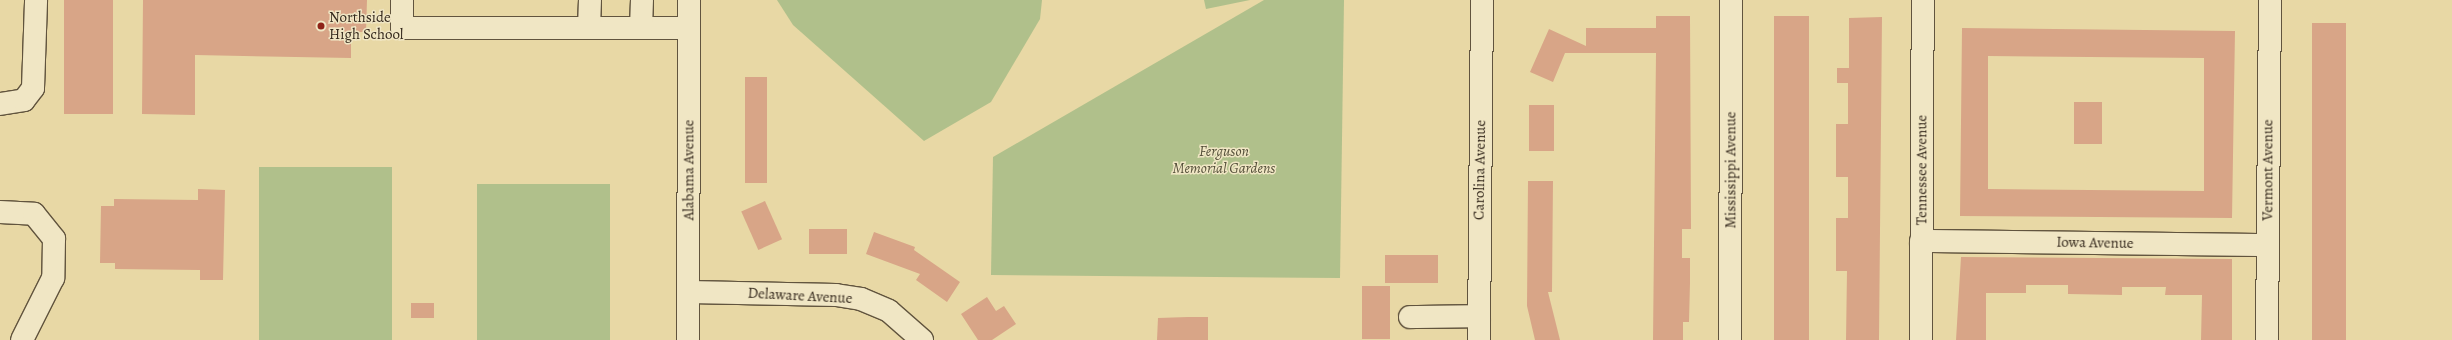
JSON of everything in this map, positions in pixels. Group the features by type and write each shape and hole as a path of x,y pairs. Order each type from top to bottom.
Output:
{"street":[{"path":"0,104 24,100 33,88 36,0"},
{"path":"402,0 402,28 689,28"},
{"path":"589,28 590,0"},
{"path":"641,28 642,0"},
{"name":"Alabama Avenue","path":"688,340 689,0"},
{"name":"Carolina Avenue","path":"1479,340 1482,0"},
{"name":"Mississippi Avenue","path":"1730,340 1731,0"},
{"name":"Tennessee Avenue","path":"1921,340 1923,0"},
{"name":"Vermont Avenue","path":"2268,340 2270,0"},
{"path":"0,212 34,214 54,239 53,278 22,340"},
{"name":"Iowa Avenue","path":"1921,241 2268,244"},
{"name":"Delaware Avenue","path":"689,292 836,295 861,299 889,311 922,340"},
{"path":"1410,317 1479,316"}],"green space":[{"path":"777,0 1042,0 1040,19 991,102 924,141 793,25"},
{"path":"1204,0 1250,0 1206,9"},
{"name":"Ferguson Memorial Gardens","path":"1264,0 1344,0 1340,278 991,275 993,157"},
{"path":"259,167 392,167 392,340 259,340"},
{"path":"477,184 610,184 610,340 477,340"}],"building":[{"path":"64,0 113,0 113,114 64,114"},
{"path":"143,0 367,0 366,32 351,32 351,58 195,55 195,115 142,114"},
{"path":"1656,16 1690,16 1691,229 1682,229 1682,258 1690,258 1690,283 1689,322 1683,322 1683,340 1653,340 1656,53 1565,53 1553,82 1530,72 1549,29 1586,46 1586,28 1656,28"},
{"path":"1774,16 1809,16 1809,340 1774,340"},
{"path":"1882,17 1879,340 1846,340 1847,271 1836,271 1836,218 1848,218 1848,177 1836,177 1836,124 1848,124 1848,83 1837,83 1837,68 1849,68 1849,18"},
{"path":"2312,23 2346,23 2346,340 2312,340"},
{"path":"1962,28 2235,31 2232,218 1960,216","holes":["1988,56 2204,58 2204,191 1988,189"]},
{"path":"745,77 767,77 767,183 745,183"},
{"path":"2074,102 2102,102 2102,144 2074,144"},
{"path":"1529,105 1554,105 1554,151 1529,151"},
{"path":"1528,181 1553,181 1552,292 1548,292 1560,340 1535,340 1527,306"},
{"path":"198,189 225,190 223,280 200,280 200,270 115,269 115,263 100,263 101,206 114,206 114,199 198,200"},
{"path":"765,201 782,239 758,250 741,212"},
{"path":"809,229 847,229 847,254 809,254"},
{"path":"874,232 915,247 914,250 960,282 947,302 916,280 920,274 866,254"},
{"path":"1385,255 1438,255 1438,283 1385,283"},
{"path":"1961,257 2232,259 2232,340 2201,340 2202,295 2165,295 2166,287 2122,287 2122,295 2068,294 2068,285 2026,285 2026,293 1986,293 1986,340 1956,340"},
{"path":"1362,286 1390,286 1390,339 1362,339"},
{"path":"987,297 996,311 1004,306 1016,324 992,340 978,340 961,314"},
{"path":"411,303 434,303 434,318 411,318"},
{"path":"1208,317 1208,340 1157,340 1158,318"}],"place":[{"name":"Northside High School","path":"321,26"}]}
